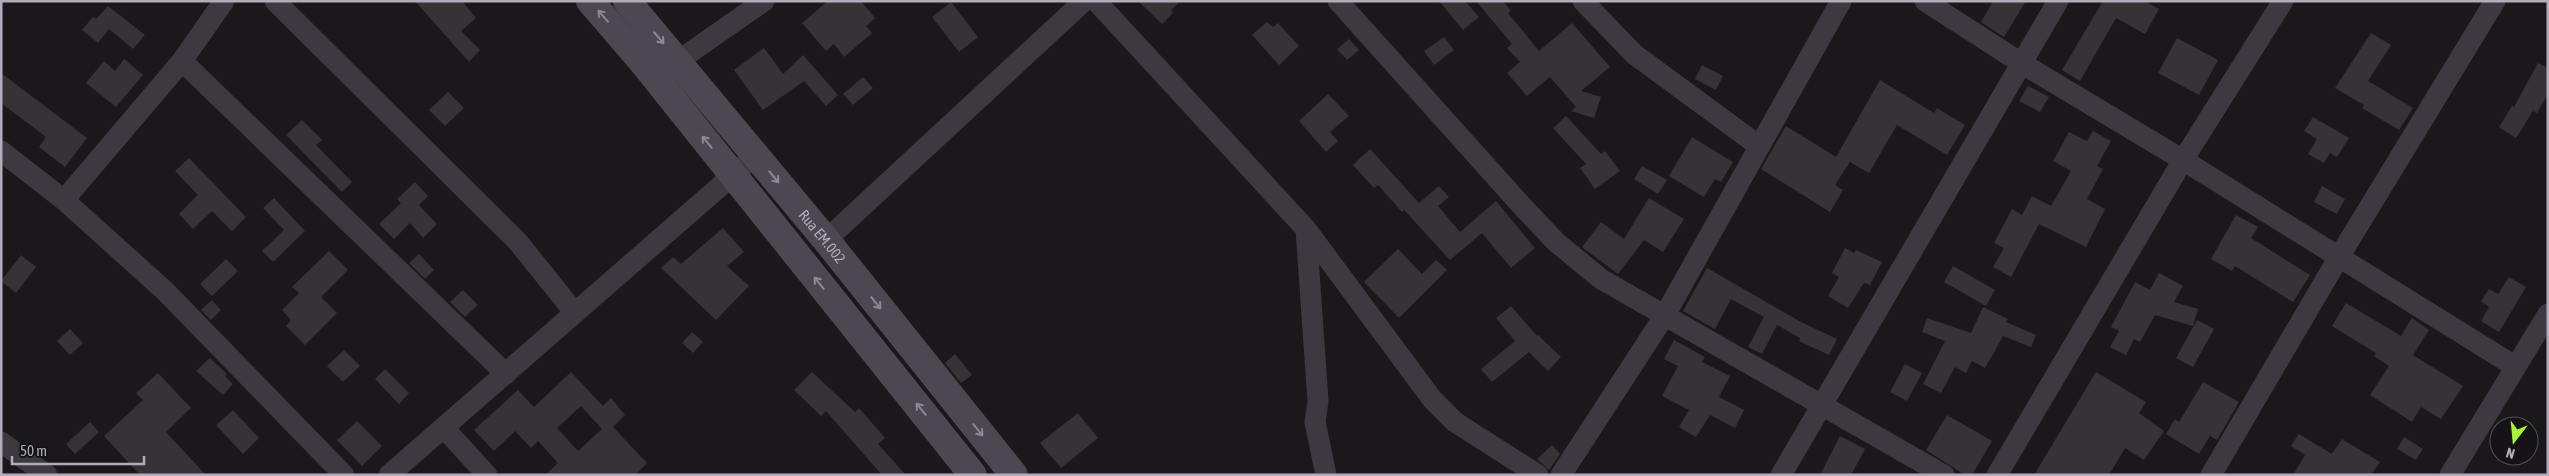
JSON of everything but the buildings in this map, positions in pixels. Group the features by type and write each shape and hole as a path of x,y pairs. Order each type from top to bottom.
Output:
{"street":[{"path":"590,1 645,65 973,475"},
{"name":"Rua EM.002","path":"627,1 826,240 1014,475"},
{"path":"678,61 764,1"},
{"path":"826,240 1084,1"},
{"path":"1096,1 1306,229 1432,399 1456,422 1538,475"},
{"path":"1338,1 1556,242 1601,279 1944,475"},
{"path":"1583,1 1634,54 1759,146"},
{"path":"1561,475 1665,315 1841,1"},
{"path":"1925,1 2021,63 2183,160 2516,367"},
{"path":"1781,475 2058,1"},
{"path":"1996,475 2183,160 2283,1"},
{"path":"2211,475 2339,257 2495,1"},
{"path":"64,200 182,61 221,2"},
{"path":"277,2 518,242 575,313"},
{"path":"182,61 506,374"},
{"path":"1,151 64,200 165,292 344,475"},
{"path":"389,475 756,155"},
{"path":"1306,229 1318,401 1315,422 1326,475"},
{"path":"2450,475 2548,314"},
{"path":"444,428 487,475"},
{"path":"1,442 47,475"}]}
